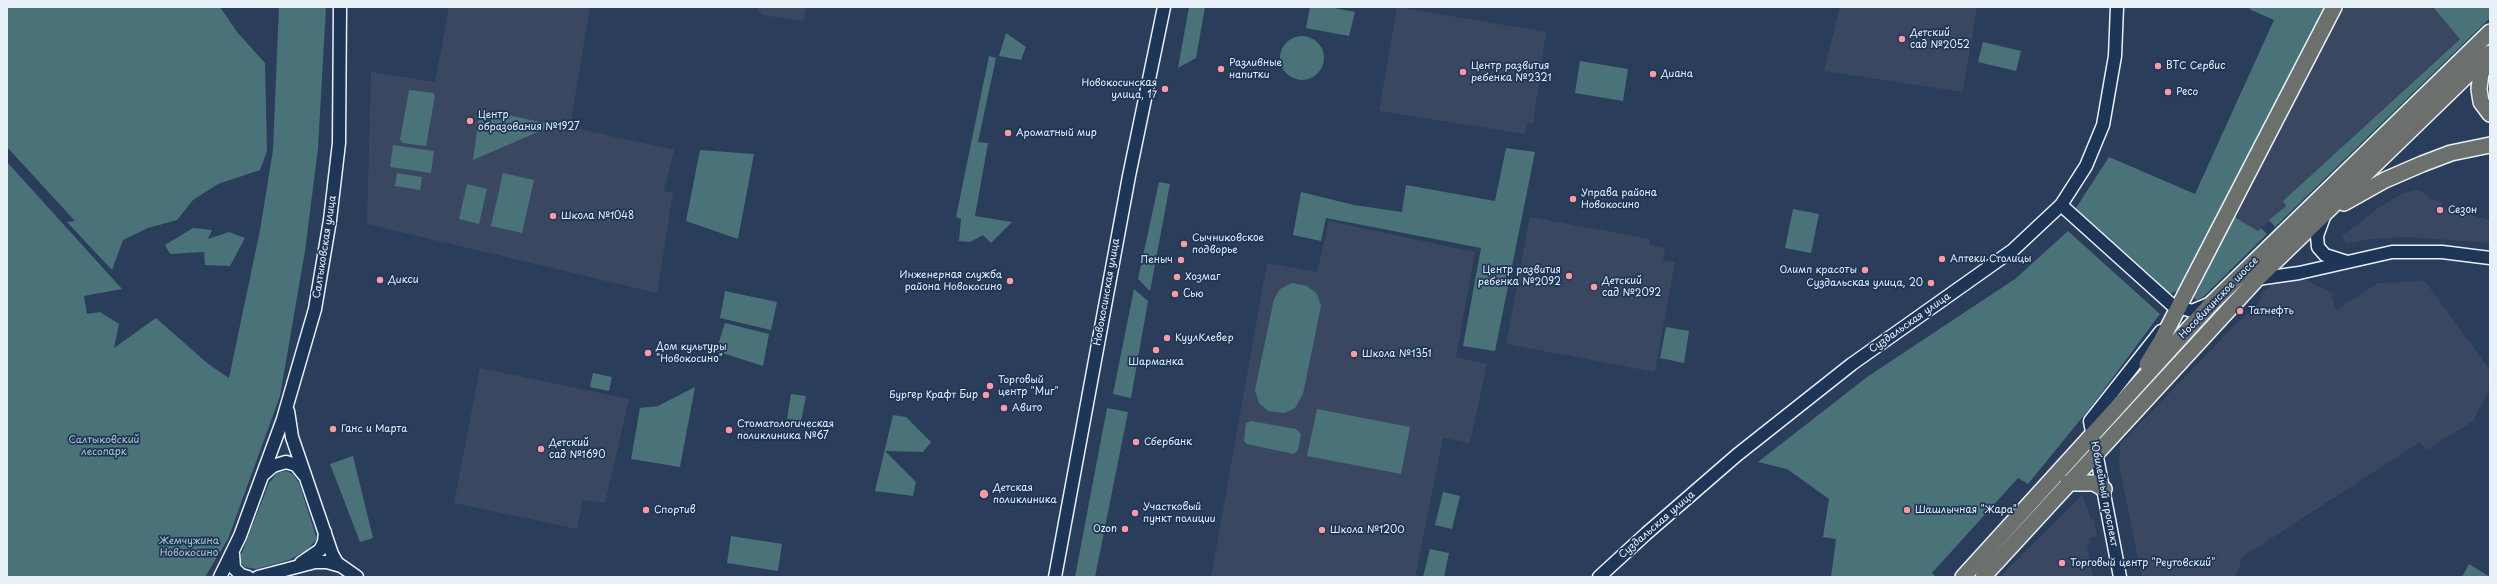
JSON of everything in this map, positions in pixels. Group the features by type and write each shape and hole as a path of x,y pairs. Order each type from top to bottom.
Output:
{"main road":[{"path":"2126,397 2160,343 2179,308 2334,7"},
{"name":"Носовихинское шоссе","path":"1983,577 2097,452 2252,274 2490,32"},
{"name":"Носовихинское шоссе","path":"1963,577 2212,303 2252,274 2325,213 2490,53"},
{"path":"2490,58 2482,73 2479,89 2481,102 2490,114"},
{"path":"2325,213 2385,180 2422,164 2451,153 2490,145"},
{"path":"2068,483 2089,482 2104,489"}],"street":[{"name":"Салтыковская улица","path":"220,577 240,536 290,398 315,309 330,220 339,143 340,7"},
{"name":"Новокосинская улица","path":"1055,577 1129,176 1164,7"},
{"name":"Суздальская улица","path":"1599,577 1652,528 1737,456 1852,364 2013,250 2061,205 2086,166 2103,125 2115,56 2117,7"},
{"path":"2061,205 2162,298 2179,308 2192,311 2212,303"},
{"path":"2325,213 2317,236 2318,246 2325,255 2348,262"},
{"path":"2252,274 2348,262 2392,252 2442,252 2490,258"},
{"name":"Юбилейный проспект","path":"2120,577 2090,421 2179,308"},
{"path":"290,398 288,413 290,428 332,554 341,566"},
{"name":"Салтыковская улица","path":"261,479 273,466 286,462 299,467 310,487"},
{"path":"284,570 300,564 320,550 324,542 324,529"},
{"path":"240,536 233,553 232,563 236,572 248,577"},
{"path":"258,577 315,562 327,562 341,566 357,577"}],"shaded area":[{"path":"449,7 590,7 570,127 674,150 664,191 673,193 657,293 367,224 371,72 435,82"},
{"path":"757,7 807,7 803,21 762,15"},
{"name":"Центр развития ребенка №2321","path":"1397,7 1546,32 1533,123 1528,123 1525,134 1379,111"},
{"name":"Детский сад №2052","path":"1840,7 1977,7 1963,92 1824,71"},
{"path":"2345,7 2433,7 2460,38 2283,201 2286,206 2258,231 2236,217 2307,74"},
{"path":"2419,190 2431,199 2442,202 2441,207 2490,220 2490,243 2408,237 2370,239 2346,244 2342,236 2381,206 2403,193"},
{"name":"Детский сад №2092","path":"1530,217 1650,239 1649,245 1665,248 1663,260 1675,262 1655,372 1506,344"},
{"name":"Школа №1351","path":"1329,221 1475,252 1456,357 1487,364 1470,443 1443,438 1415,577 1211,577 1267,263 1317,272"},
{"path":"2298,276 2334,294 2332,297 2336,310 2378,283 2425,281 2490,370 2490,388 2473,421 2426,450 2420,442 2241,558 2240,567 2234,577 2142,577 2119,465 2120,444 2233,327 2258,304 2262,297 2260,294 2277,281"},
{"name":"Детский сад №1690","path":"480,368 629,399 605,503 583,500 577,529 454,503"},
{"path":"2082,495 2091,519 2094,519 2097,536 2090,538 2091,543 2087,544 2093,577 2000,577"}],"green space":[{"path":"7,7 220,7 237,32 265,63 267,151 260,170 218,184 193,200 177,220 148,228 123,240 112,270 67,222 75,221 7,147"},
{"name":"Салтыковский лесопарк","path":"279,7 326,7 318,148 305,251 280,396 228,539 205,577 7,577 7,162 122,289 84,296 87,314 100,312 119,324 114,348 156,318 207,363 229,378 260,230 273,150"},
{"path":"1189,7 1205,7 1196,58 1178,68"},
{"path":"1310,7 1329,7 1355,12 1349,36 1306,28"},
{"path":"2253,7 2329,7 2180,289 2168,295 2077,215 2076,208 2109,157 2195,194 2274,20 2249,9"},
{"path":"2433,7 2490,7 2490,18 2275,227 2269,220 2286,206 2283,201 2460,39"},
{"path":"1006,33 1026,47 1021,60 999,56"},
{"path":"1298,36 1306,36 1311,37 1318,42 1323,49 1323,67 1318,74 1311,79 1298,80 1290,77 1283,70 1280,62 1280,54 1283,46 1290,39"},
{"path":"1983,42 2021,51 2016,71 1978,62"},
{"path":"989,56 996,58 978,142 988,143 975,216 1012,222 991,243 983,235 970,242 959,241 961,219 956,217"},
{"path":"1580,61 1628,69 1623,101 1575,93"},
{"path":"409,90 433,93 435,96 426,146 403,143 400,140"},
{"path":"480,109 554,125 473,160"},
{"path":"393,145 434,151 431,173 390,167"},
{"path":"1506,148 1535,152 1495,351 1463,346 1481,248 1326,218 1321,241 1293,235 1301,192 1354,205 1402,212 1406,185 1495,201"},
{"path":"700,150 754,154 738,239 686,221"},
{"path":"397,173 422,177 420,190 395,186"},
{"path":"503,173 534,180 522,233 491,226"},
{"path":"1159,182 1170,184 1150,291 1138,279"},
{"path":"467,184 487,189 479,224 459,219"},
{"path":"1793,209 1819,214 1811,253 1785,248"},
{"path":"2233,216 2258,231 2261,228 2267,234 2203,297 2197,300 2194,298"},
{"path":"193,228 212,230 208,239 229,232 245,238 230,266 205,265 204,252 170,254 165,245"},
{"path":"2068,231 2160,314 2094,403 2028,484 2018,478 1932,573 1936,577 1831,577 1836,539 1823,537 1829,499 1787,469 1758,462 1867,377 2015,279"},
{"path":"1292,283 1307,286 1317,294 1321,306 1303,394 1295,408 1285,413 1268,411 1259,403 1255,390 1274,299 1280,289"},
{"path":"1134,289 1148,301 1131,398 1113,394"},
{"path":"725,291 777,302 771,330 720,318"},
{"path":"725,323 769,334 763,366 716,351"},
{"path":"1666,327 1689,331 1684,363 1660,358"},
{"path":"593,373 612,377 609,391 590,387"},
{"path":"695,387 680,467 631,459 640,408 658,406"},
{"path":"791,394 806,396 801,421 787,419"},
{"path":"1107,408 1128,412 1095,577 1075,577"},
{"path":"1317,409 1410,427 1401,474 1307,456"},
{"path":"893,415 906,417 931,442 923,452 885,451 916,482 913,496 875,491"},
{"path":"1251,421 1296,429 1301,434 1298,450 1294,454 1247,444 1244,441 1246,423"},
{"path":"353,456 373,538 360,542 330,464"},
{"path":"286,471 293,474 299,483 317,539 307,550 289,560 256,569 245,567 240,562 241,555 269,483 277,473"},
{"path":"1443,492 1460,496 1452,529 1435,525"},
{"path":"731,536 782,544 778,571 727,563"},
{"path":"1430,549 1449,553 1444,577 1423,577"},
{"path":"2469,564 2490,577 2462,577"}],"place":[{"name":"Детский сад №2052","path":"1902,39"},
{"name":"ВТС Сервис","path":"2158,66"},
{"name":"Разливные напитки","path":"1221,69"},
{"name":"Центр развития ребенка №2321","path":"1463,72"},
{"name":"Диана","path":"1653,74"},
{"name":"Новокосинская улица, 17","path":"1165,89"},
{"name":"Ресо","path":"2168,92"},
{"name":"Центр образования №1927","path":"470,121"},
{"name":"Ароматный мир","path":"1008,133"},
{"name":"Управа района Новокосино","path":"1573,199"},
{"name":"Сезон","path":"2440,210"},
{"name":"Школа №1048","path":"553,216"},
{"name":"Сычниковское подворье","path":"1184,244"},
{"name":"Аптеки Столицы","path":"1942,259"},
{"name":"Пеныч","path":"1181,260"},
{"name":"Олимп красоты","path":"1865,270"},
{"name":"Центр развития ребенка №2092","path":"1569,276"},
{"name":"Хозмаг","path":"1177,277"},
{"name":"Дикси","path":"380,280"},
{"name":"Инженерная служба района Новокосино","path":"1010,281"},
{"name":"Суздальская улица, 20","path":"1931,283"},
{"name":"Детский сад №2092","path":"1594,287"},
{"name":"Сью","path":"1175,294"},
{"name":"Татнефть","path":"2240,311"},
{"name":"КуулКлевер","path":"1167,338"},
{"name":"Шарманка","path":"1156,350"},
{"name":"Дом культуры \"Новокосино\"","path":"648,353"},
{"name":"Школа №1351","path":"1354,354"},
{"name":"Торговый центр \"Миг\"","path":"990,386"},
{"name":"Бургер Крафт Бир","path":"986,395"},
{"name":"Авито","path":"1004,408"},
{"name":"Ганс и Марта","path":"333,429"},
{"name":"Стоматологическая поликлиника №67","path":"729,430"},
{"name":"Сбербанк","path":"1136,442"},
{"name":"Детский сад №1690","path":"541,449"},
{"name":"Детская поликлиника","path":"984,494"},
{"name":"Спортив","path":"646,510"},
{"name":"Шашлычная \"Жара\"","path":"1907,510"},
{"name":"Участковый пункт полиции","path":"1135,513"},
{"name":"Ozon","path":"1125,529"},
{"name":"Школа №1200","path":"1322,530"},
{"name":"Торговый центр \"Реутовский\"","path":"2062,563"}],"park label":[{"name":"Жемчужина Новокосино","path":"189,546"}]}
